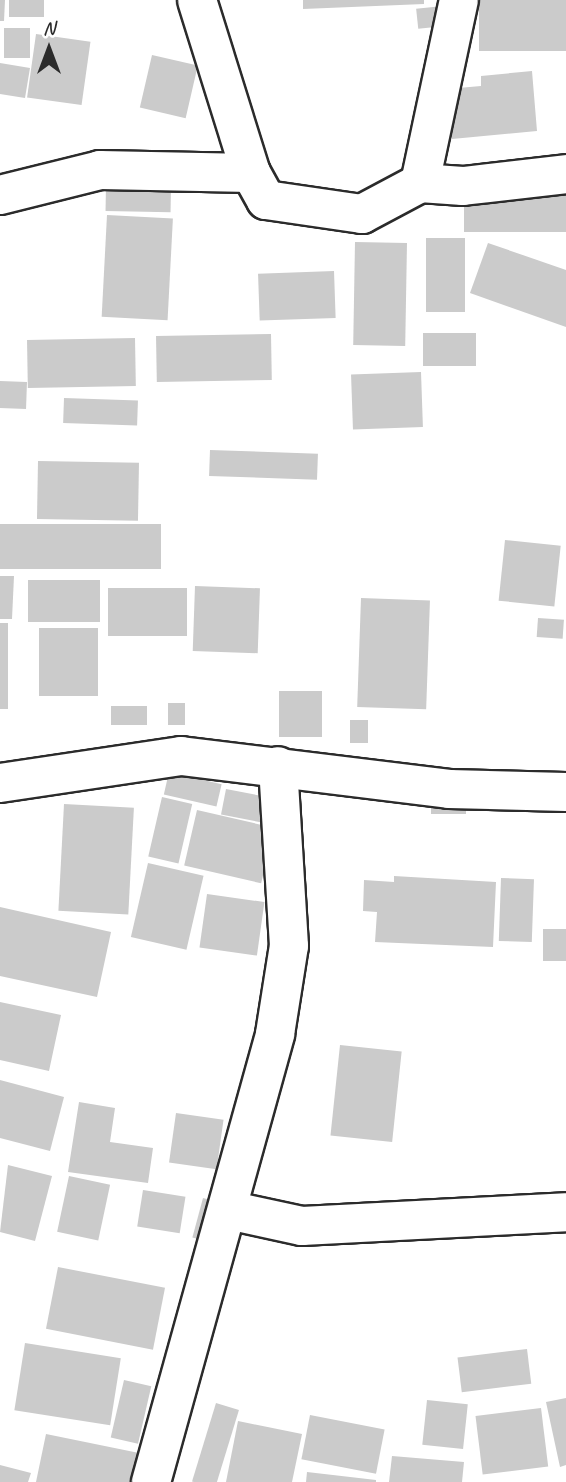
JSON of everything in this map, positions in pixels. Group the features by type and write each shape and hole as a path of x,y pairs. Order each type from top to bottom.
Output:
{"street":[{"path":"197,0 251,173 266,200 362,214 420,183 463,186 566,174"},
{"path":"420,183 459,0"},
{"path":"0,195 100,170 251,173"},
{"path":"0,783 181,756 449,789 566,792"},
{"path":"151,1482 275,1034 289,946 278,766"},
{"path":"228,1210 302,1226 566,1212"}],"building":[{"path":"0,0 5,0 4,21 0,21"},
{"path":"9,0 44,0 44,17 9,17"},
{"path":"303,0 424,0 424,4 303,9"},
{"path":"479,0 566,0 566,51 479,51"},
{"path":"443,6 445,26 418,29 416,9"},
{"path":"4,28 30,28 30,58 4,58"},
{"path":"36,34 90,42 82,105 27,97"},
{"path":"152,55 198,66 186,118 140,108"},
{"path":"0,63 30,68 25,98 0,94"},
{"path":"532,71 537,131 452,139 447,89 481,86 481,76"},
{"path":"106,185 171,186 171,212 106,211"},
{"path":"464,190 566,190 566,232 464,232"},
{"path":"107,215 173,218 168,320 102,317"},
{"path":"426,238 465,238 465,312 426,312"},
{"path":"355,242 407,243 405,346 353,345"},
{"path":"488,243 566,270 566,327 470,293"},
{"path":"334,271 336,318 260,321 258,274"},
{"path":"423,333 476,333 476,366 423,366"},
{"path":"271,334 272,380 157,382 156,336"},
{"path":"135,338 136,386 28,388 27,340"},
{"path":"421,372 423,427 353,429 351,374"},
{"path":"0,381 27,382 26,409 0,408"},
{"path":"64,398 138,401 137,426 63,423"},
{"path":"210,450 318,454 317,480 209,476"},
{"path":"38,461 139,463 138,521 37,519"},
{"path":"0,524 161,524 161,569 0,569"},
{"path":"505,540 561,546 554,607 499,601"},
{"path":"0,576 14,576 12,619 0,619"},
{"path":"28,580 100,580 100,622 28,622"},
{"path":"195,586 260,588 258,653 193,651"},
{"path":"108,588 187,588 187,636 108,636"},
{"path":"361,598 430,600 426,709 357,707"},
{"path":"538,618 564,620 563,639 537,637"},
{"path":"0,623 8,623 8,709 0,709"},
{"path":"39,628 98,628 98,696 39,696"},
{"path":"279,691 322,691 322,737 279,737"},
{"path":"168,703 185,703 185,725 168,725"},
{"path":"111,706 147,706 147,725 111,725"},
{"path":"350,720 368,720 368,743 350,743"},
{"path":"169,772 222,784 216,807 164,794"},
{"path":"226,789 268,797 263,823 221,815"},
{"path":"431,794 466,794 466,814 431,814"},
{"path":"162,797 192,804 178,863 148,856"},
{"path":"64,804 134,808 128,915 58,911"},
{"path":"197,810 274,828 261,883 184,866"},
{"path":"148,863 204,876 186,950 131,937"},
{"path":"394,876 496,882 493,947 375,942 377,912 363,911 364,880 394,882"},
{"path":"501,878 534,879 532,942 499,941"},
{"path":"207,894 264,902 257,956 199,947"},
{"path":"0,907 111,932 97,997 0,976"},
{"path":"543,929 566,929 566,961 543,961"},
{"path":"0,1002 61,1015 49,1071 0,1060"},
{"path":"340,1045 402,1051 392,1142 330,1136"},
{"path":"0,1080 64,1097 50,1151 0,1138"},
{"path":"79,1102 115,1108 110,1142 153,1148 148,1183 68,1172"},
{"path":"176,1113 224,1120 217,1169 169,1163"},
{"path":"8,1165 52,1176 35,1241 0,1232"},
{"path":"69,1176 110,1185 98,1240 57,1232"},
{"path":"143,1190 185,1197 180,1233 137,1227"},
{"path":"203,1198 226,1204 216,1244 192,1238"},
{"path":"58,1267 165,1288 153,1350 46,1329"},
{"path":"25,1343 121,1358 110,1425 14,1410"},
{"path":"527,1349 531,1384 462,1392 458,1358"},
{"path":"124,1380 151,1386 138,1444 111,1437"},
{"path":"566,1398 566,1465 560,1467 546,1402"},
{"path":"427,1400 468,1404 463,1449 422,1445"},
{"path":"216,1403 239,1410 217,1482 192,1481"},
{"path":"541,1408 548,1467 483,1475 475,1416"},
{"path":"310,1415 385,1430 376,1474 301,1459"},
{"path":"238,1421 302,1434 292,1482 226,1482"},
{"path":"46,1434 139,1453 133,1482 36,1482"},
{"path":"392,1456 464,1462 462,1482 389,1482"},
{"path":"0,1465 31,1473 28,1482 0,1482"},
{"path":"307,1472 376,1480 376,1482 306,1482"}]}
